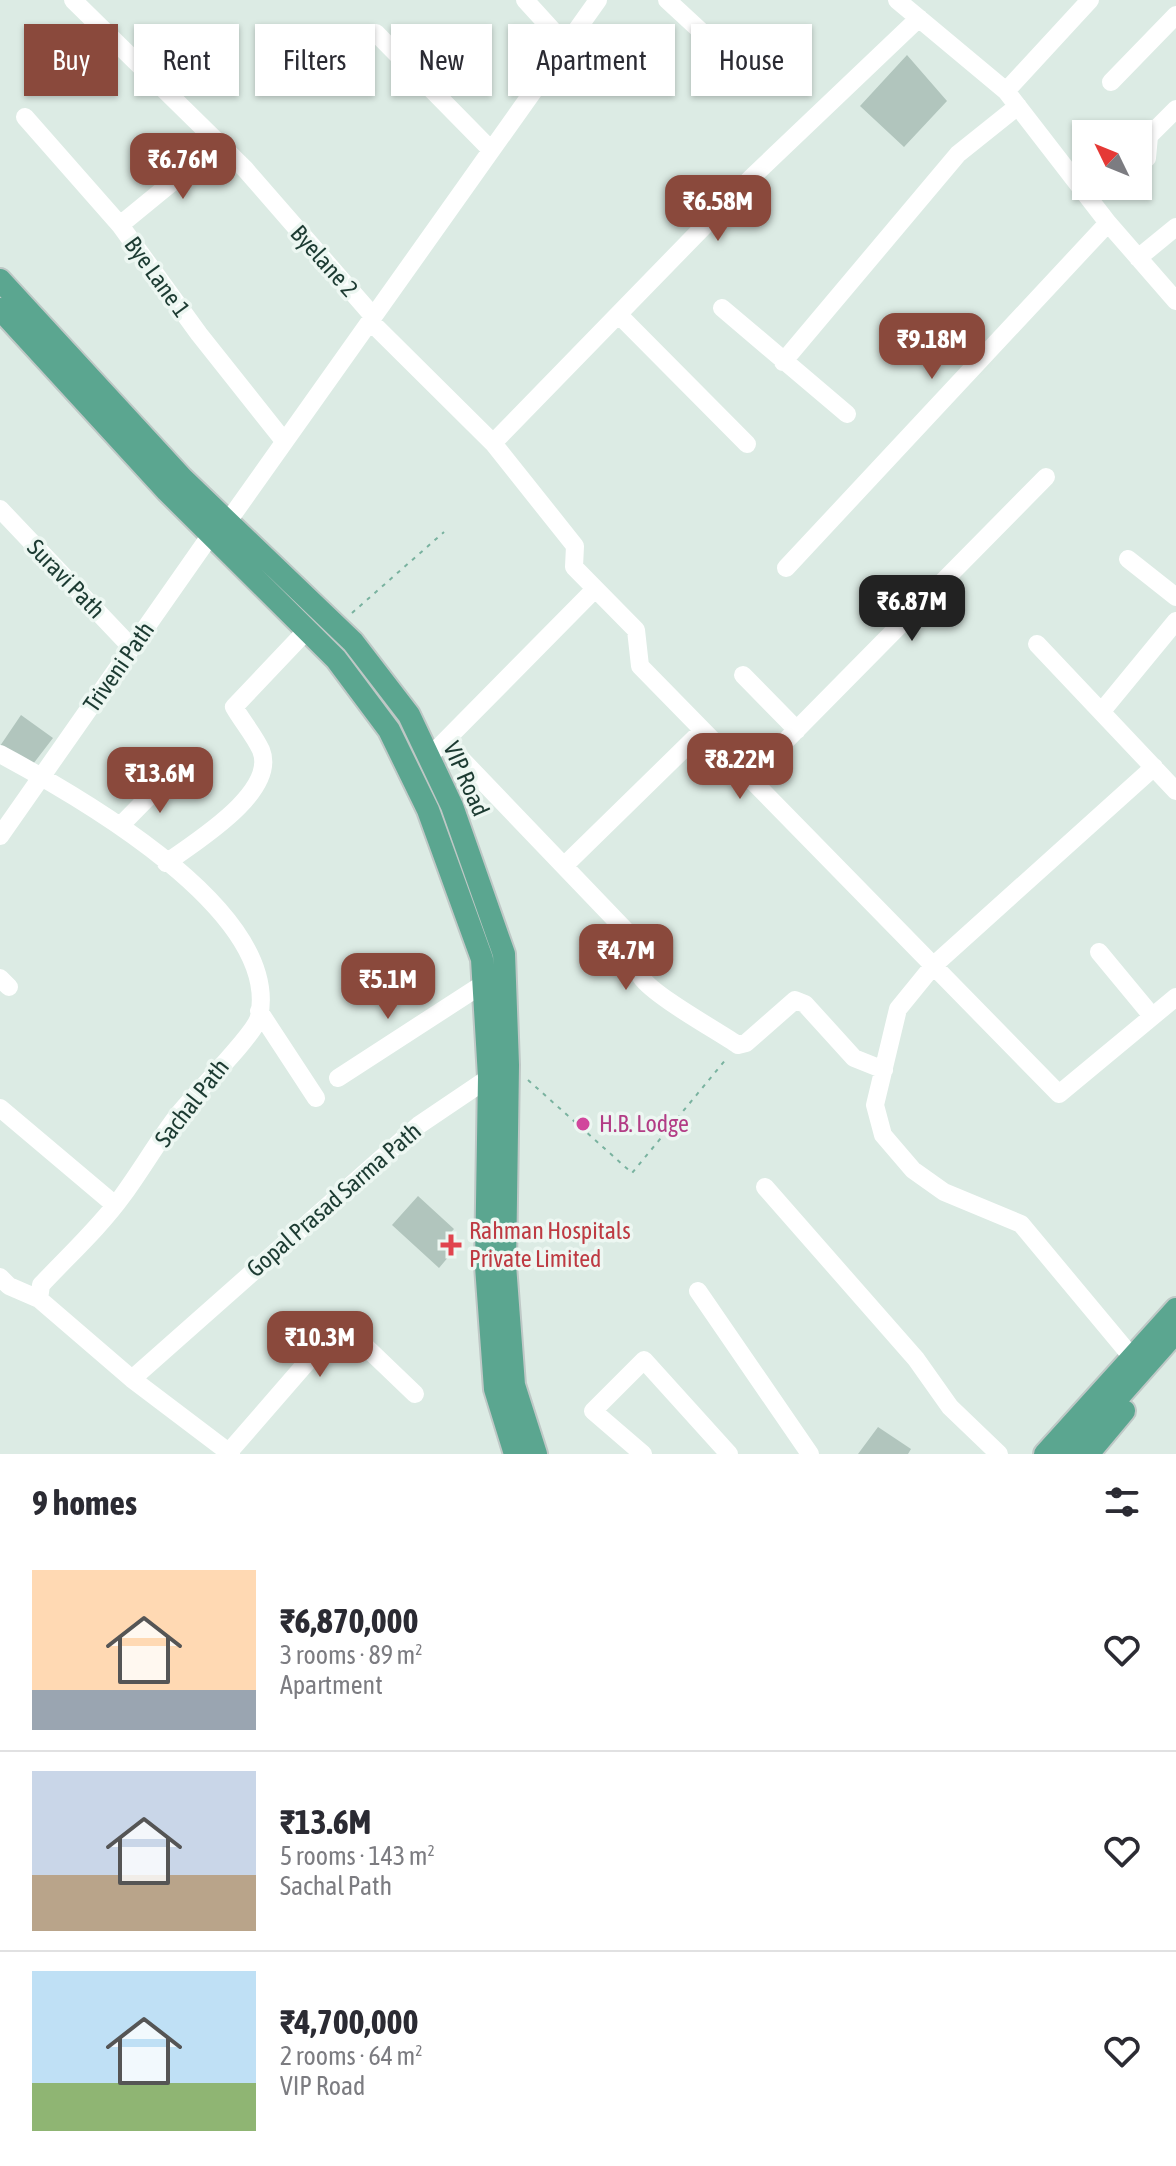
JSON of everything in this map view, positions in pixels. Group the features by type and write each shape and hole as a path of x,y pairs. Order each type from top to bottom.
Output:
{"main road":[{"name":"VIP Road","path":"0,280 182,478 353,642 437,750 452,806 504,954 486,1266 495,1389 515,1454"},
{"name":"VIP Road","path":"0,309 210,536 336,659 389,730 428,810 482,959 483,984 498,1071 505,1265 514,1385 536,1454"},
{"path":"1045,1454 1176,1309"},
{"path":"1068,1454 1176,1332"},
{"path":"1088,1454 1176,1354"}],"street":[{"name":"Byelane 2","path":"73,0 220,143 372,318 493,443 575,546 574,567 636,630 640,666 1059,1094 1152,1016"},
{"path":"525,0 547,24"},
{"name":"Triveni Path","path":"581,24 598,0"},
{"path":"667,0 693,24"},
{"path":"897,0 1006,91 1072,175"},
{"path":"1006,91 1090,0"},
{"path":"1111,82 1176,15"},
{"path":"493,443 751,178 919,18"},
{"path":"376,33 491,150"},
{"name":"Triveni Path","path":"0,836 210,536 229,520 530,96"},
{"path":"783,362 958,154 1018,106"},
{"path":"1152,133 1176,109"},
{"name":"Bye Lane 1","path":"25,117 120,225 199,334 284,441"},
{"path":"120,225 220,143"},
{"path":"1091,200 1176,301"},
{"path":"786,568 1108,223"},
{"path":"1138,258 1176,227"},
{"path":"722,308 847,414"},
{"path":"619,315 747,444"},
{"path":"748,779 1046,477"},
{"name":"Suravi Path","path":"0,509 132,648"},
{"path":"1128,559 1176,597"},
{"path":"595,589 437,750 565,865 630,935 637,946 635,965 647,984 738,1045 746,1043 795,1000 805,1004 854,1058 884,1070"},
{"path":"1102,711 1176,621"},
{"path":"166,863 230,816 261,779 262,752 234,707 307,630"},
{"path":"1037,644 1176,791"},
{"path":"743,675 797,730"},
{"path":"565,865 702,731"},
{"path":"0,754 120,826 206,896 237,931 261,989 259,1011 316,1098"},
{"path":"1131,1356 1021,1224 944,1192 913,1170 883,1135 875,1105 898,1009 933,966 1154,767"},
{"path":"120,826 170,775"},
{"path":"1099,952 1152,1016 1176,997"},
{"path":"338,1078 483,984"},
{"name":"Sachal Path","path":"39,1299 41,1285 115,1205 177,1115 259,1021 259,1011"},
{"name":"Gopal Prasad Sarma Path","path":"132,1379 419,1125 498,1071"},
{"path":"0,1108 115,1205"},
{"path":"765,1187 916,1359 950,1407 999,1454"},
{"path":"0,1277 9,1286 39,1299 132,1379 230,1453 341,1323 415,1394"},
{"path":"698,1291 810,1454"},
{"path":"643,1454 593,1411 644,1360 729,1454"}],"path":[{"path":"348,617 444,532"},
{"path":"528,1080 632,1173 738,1045"}],"building":[{"path":"907,55 947,101 904,147 860,106"},
{"path":"21,715 53,738 30,768 0,746"},
{"name":"Rahman Hospitals Private Limited","path":"418,1196 454,1229 447,1237 453,1242 446,1250 450,1255 439,1268 392,1225"},
{"path":"878,1427 911,1449 908,1454 858,1454"}],"place":[{"name":"H.B. Lodge","path":"583,1124"},
{"name":"Rahman Hospitals Private Limited","path":"451,1245"}]}
